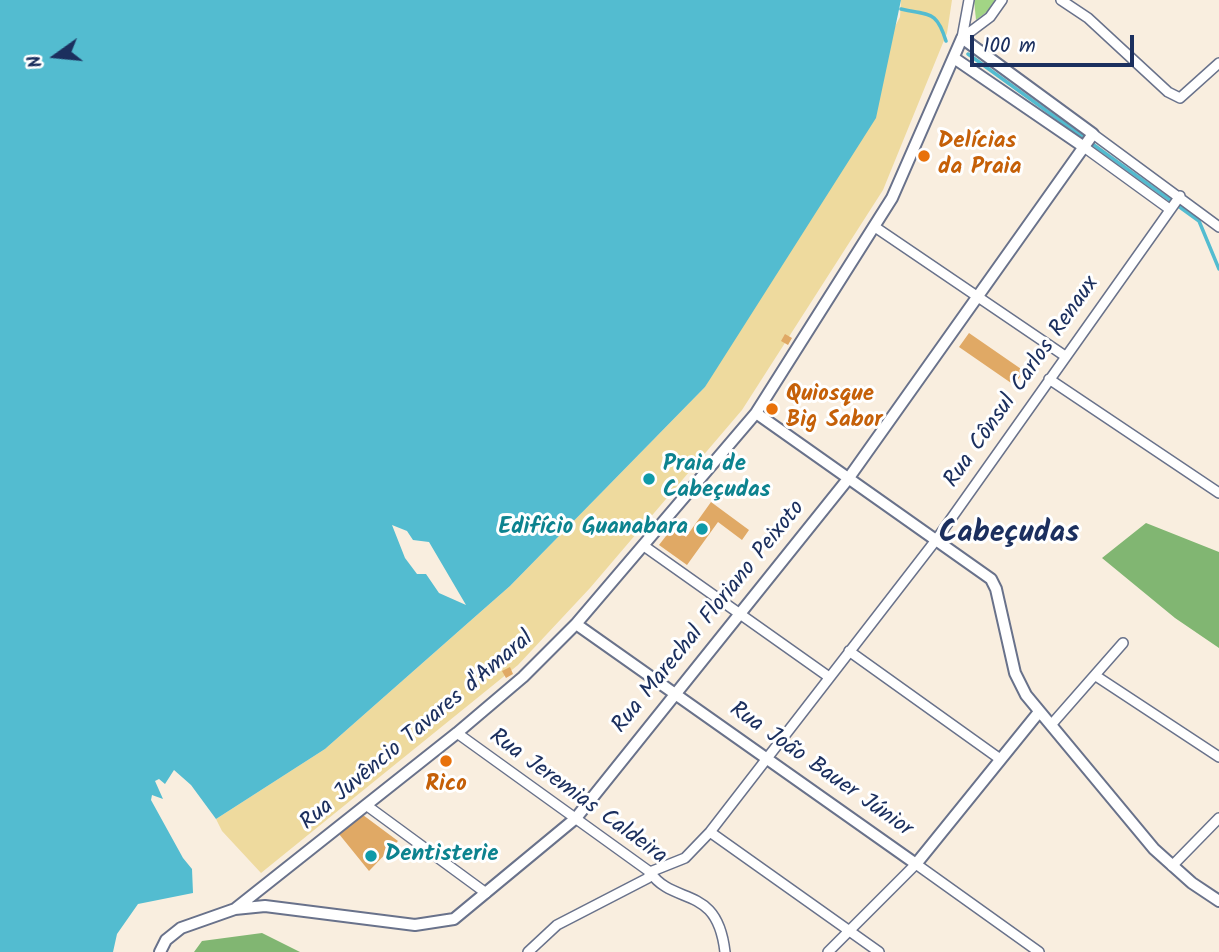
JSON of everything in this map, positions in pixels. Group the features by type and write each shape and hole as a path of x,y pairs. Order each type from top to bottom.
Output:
{"street":[{"name":"Rua Juvêncio Tavares d'Amaral","path":"235,909 457,733 523,677 576,624 756,413 900,184 962,38 969,0"},
{"path":"1002,0 990,16 962,38 1168,208"},
{"path":"1061,0 1088,18 1168,92 1180,98 1219,63"},
{"path":"954,58 1180,196 1219,226"},
{"name":"Rua Marechal Floriano Peixoto","path":"235,909 265,906 426,925 454,919 576,818 848,479 1088,140"},
{"name":"Rua Cônsul Carlos Renaux","path":"528,952 557,925 649,878 650,872 685,858 710,832 936,540 1168,208 1180,196"},
{"path":"875,227 1065,356"},
{"path":"1049,379 1219,493"},
{"path":"756,413 991,579 996,589 1015,673 1039,712 1119,810 1172,866 1219,901"},
{"path":"644,546 829,677"},
{"name":"Rua João Bauer Júnior","path":"576,624 1039,952"},
{"path":"1051,725 1123,643"},
{"path":"849,651 1000,759"},
{"path":"1096,676 1219,757"},
{"path":"828,952 916,864 1039,712"},
{"name":"Rua Jeremias Caldeira","path":"457,733 650,872 657,882 699,901 708,908 716,918 725,952"},
{"path":"366,805 486,893"},
{"path":"1172,866 1219,818"},
{"path":"710,832 879,952"},
{"path":"257,891 258,899 265,906"},
{"path":"160,952 166,940 181,928 235,909"}],"green space":[{"path":"974,0 995,0 988,11 976,20"},
{"path":"1146,523 1219,552 1219,648 1175,618 1102,558"},
{"path":"262,933 300,952 194,952 202,941"}],"sand":[{"name":"Praia de Cabeçudas","path":"901,0 952,0 947,33 883,190 742,410 590,588 518,665 261,873 222,831 216,819 325,749 510,586 705,387 900,17"}],"water":[{"path":"0,0 901,0 876,118 705,387 510,586 325,749 216,819 191,785 174,770 165,784 159,779 155,781 163,799 152,795 151,800 183,858 192,869 193,893 138,904 117,934 113,952 0,952","holes":["392,525 407,531 413,540 429,542 466,605 439,593 426,574 417,574 405,558"]}],"building":[{"path":"969,333 1024,371 1014,385 959,347"},
{"path":"785,334 792,338 788,345 781,341"},
{"path":"711,502 749,530 742,540 718,522 687,565 659,545 673,527 686,537"},
{"path":"510,667 513,674 506,678 502,671"},
{"name":"Dentisterie","path":"363,815 398,841 369,871 339,834"}],"waterway":[{"path":"901,9 935,19 946,41"},
{"path":"968,54 1199,221 1219,269"}],"place":[{"name":"Delícias da Praia","path":"924,156"},
{"name":"Quiosque Big Sabor","path":"772,409"},
{"name":"Praia de Cabeçudas","path":"649,479"},
{"name":"Edifício Guanabara","path":"702,529"},
{"name":"Rico","path":"446,761"},
{"name":"Dentisterie","path":"371,856"}],"district":[{"name":"Cabeçudas","path":"1009,536"}]}
